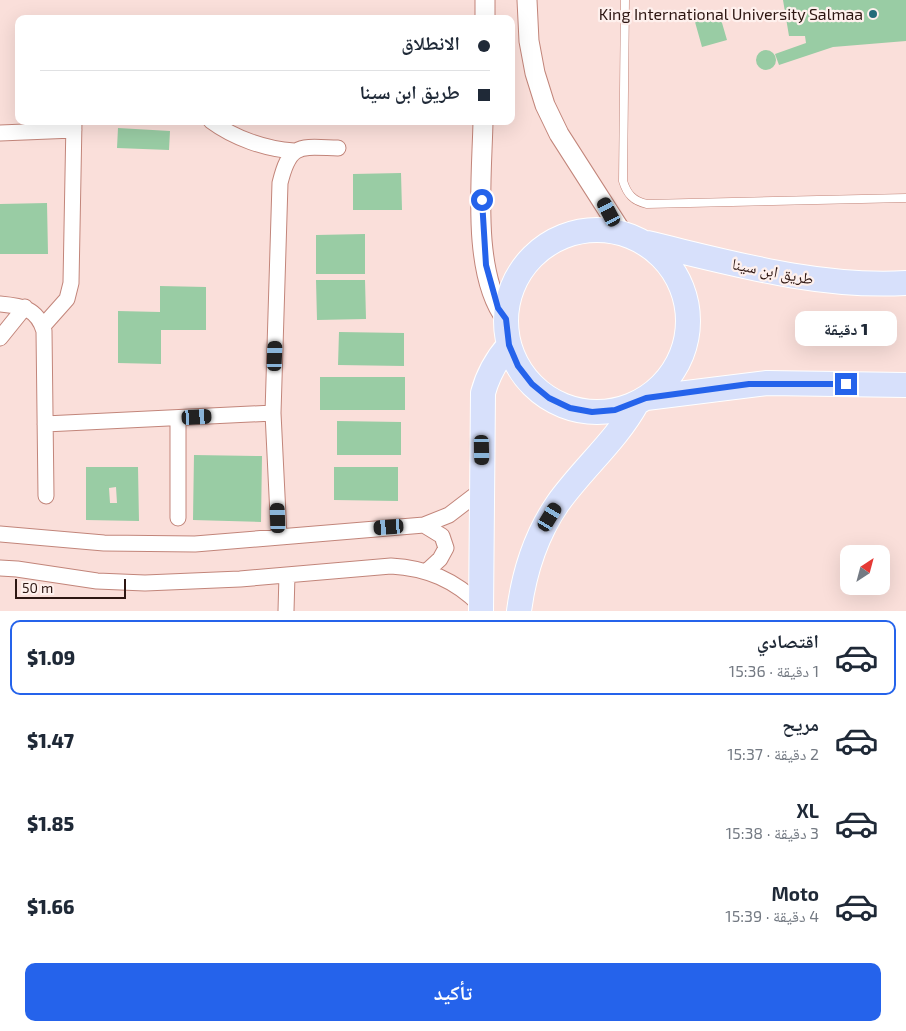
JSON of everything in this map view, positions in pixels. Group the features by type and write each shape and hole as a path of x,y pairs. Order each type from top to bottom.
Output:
{"main road":[{"name":"طريق ابن سينا","path":"641,401 615,410 592,412 570,408 549,398 532,384 518,366 509,345 506,319 508,298 516,279 528,261 543,247 561,237 582,231 603,230 775,274 852,284 906,283"},
{"path":"519,611 522,587 530,558 542,530 558,504 609,444 641,401 666,381 680,359 688,333 687,306 679,281 664,259 633,238"},
{"path":"481,608 483,393 492,367 509,345"},
{"path":"641,401 758,384 906,385"}],"street":[{"path":"485,0 485,15"},
{"path":"527,0 529,41 535,73 545,104 559,134 633,238"},
{"path":"216,125 258,144 277,150 294,151 304,148 338,148"},
{"path":"483,125 483,243 491,287 498,308 506,319"},
{"path":"0,133 74,126 71,284 67,299 43,326"},
{"path":"279,536 273,413 280,183 284,164 294,151"},
{"path":"0,304 25,307 36,314 43,326 46,496"},
{"path":"0,338 25,307"},
{"path":"45,424 273,413"},
{"path":"178,418 178,518"},
{"path":"0,534 149,544 194,544 424,525 449,515 483,489"},
{"path":"424,525 442,536 446,548 440,559 427,571"},
{"path":"0,568 98,581 145,583 192,582 391,566 427,571 457,585 481,608"},
{"path":"286,611 287,575"}],"lane":[{"path":"625,0 623,181 628,194 634,199 646,204 906,198"}],"building":[{"path":"783,0 906,0 906,41 833,47 779,65 775,54 806,43 805,36 789,36"},
{"path":"720,16 727,40 702,47 695,22"},
{"path":"766,50 773,53 776,60 773,67 766,70 759,67 756,60 759,53"},
{"path":"118,128 170,131 169,150 117,148"},
{"path":"401,173 402,210 353,210 353,174"},
{"path":"47,203 48,254 0,254 0,204"},
{"path":"365,234 365,274 316,274 316,235"},
{"path":"316,280 365,280 366,319 317,320"},
{"path":"160,286 206,287 206,330 161,330 161,364 118,363 118,311 160,312"},
{"path":"339,332 404,333 404,366 338,365"},
{"path":"320,377 405,377 405,410 320,410"},
{"path":"337,421 401,422 401,455 337,455"},
{"path":"194,455 262,456 261,522 193,520"},
{"path":"86,467 138,467 139,521 86,520","holes":["116,487 117,503 110,503 109,488"]},
{"path":"334,467 398,467 398,501 334,500"}],"place":[{"name":"King International University Salmaa","path":"873,14"}],"route":[{"path":"482,200 481,220 486,265 498,308 506,319 509,345 518,366 532,384 549,398 570,408 592,412 615,410 646,398 713,391 749,384 846,384"}]}
